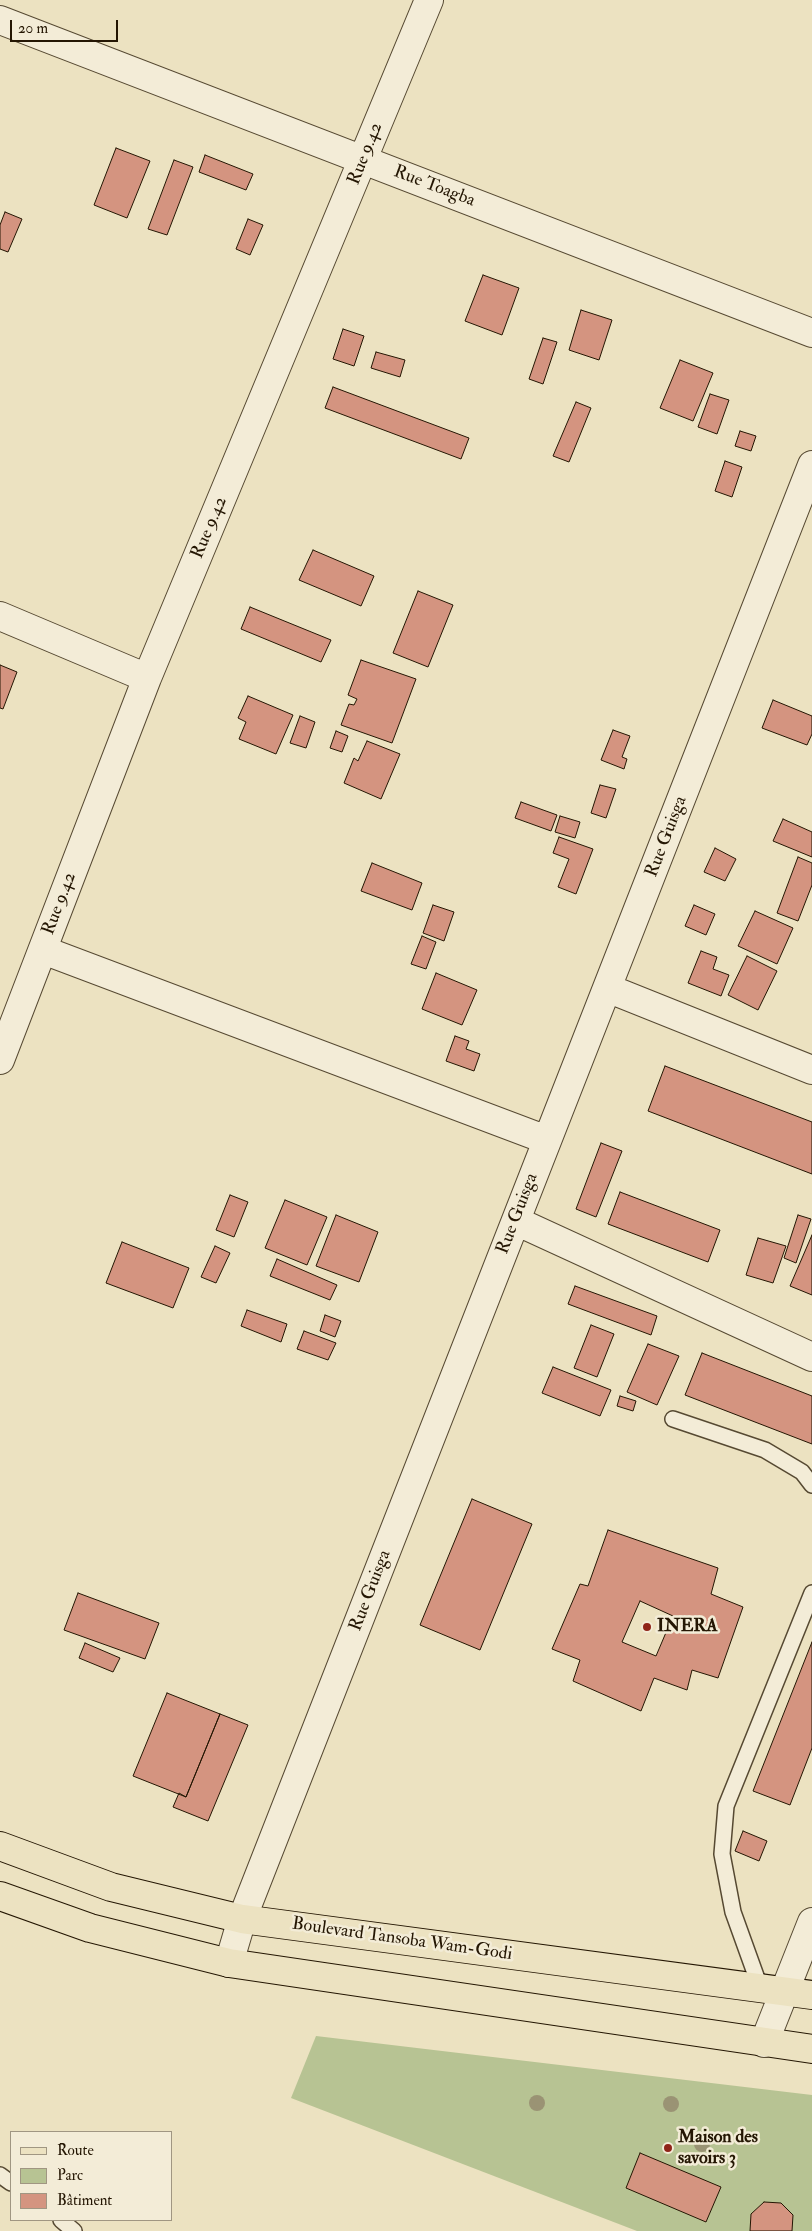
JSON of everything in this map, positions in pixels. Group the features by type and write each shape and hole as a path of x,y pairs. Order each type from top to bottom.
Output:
{"main road":[{"name":"Boulevard Tansoba Wam-Godi","path":"0,1846 111,1887 242,1919 812,1995"},
{"path":"0,1896 90,1928 229,1963 812,2049"}],"street":[{"name":"Rue 9.42","path":"0,1060 148,678 429,0"},
{"name":"Rue Toagba","path":"0,20 812,334"},
{"name":"Rue Guisga","path":"229,1963 242,1919 812,466"},
{"path":"0,616 148,678"},
{"path":"43,950 547,1140"},
{"path":"607,988 812,1070"},
{"path":"516,1221 812,1357"},
{"path":"764,2043 772,1989 812,1922"}],"lane":[{"path":"673,1419 765,1450 802,1472 812,1485"},
{"path":"772,1989 733,1912 722,1854 726,1806 812,1593"},
{"path":"61,2221 74,2231"}],"green space":[{"path":"316,2036 812,2095 812,2231 637,2231 291,2098"}],"building":[{"path":"116,148 150,161 127,218 94,205"},
{"path":"205,155 253,174 246,190 199,172"},
{"path":"174,160 193,167 167,235 148,229"},
{"path":"5,212 22,219 8,252 0,249 0,225"},
{"path":"248,219 263,225 250,255 236,249"},
{"path":"483,275 519,288 502,335 465,321"},
{"path":"581,310 612,320 599,360 569,350"},
{"path":"343,329 364,336 354,366 333,359"},
{"path":"543,338 557,342 543,384 529,379"},
{"path":"376,352 405,360 400,377 371,368"},
{"path":"680,360 713,373 693,421 660,408"},
{"path":"333,387 469,438 461,459 325,408"},
{"path":"710,394 729,400 717,434 698,427"},
{"path":"576,402 591,408 569,462 553,456"},
{"path":"740,431 756,436 751,451 735,446"},
{"path":"725,461 742,467 732,497 715,491"},
{"path":"313,550 374,576 361,606 299,580"},
{"path":"418,591 453,605 428,667 393,653"},
{"path":"250,607 331,640 321,662 241,629"},
{"path":"361,660 416,679 392,743 341,725 349,704 354,705 357,699 348,695"},
{"path":"0,665 17,672 3,709 0,708"},
{"path":"248,696 293,715 276,754 239,739 246,722 238,718"},
{"path":"773,700 812,716 812,734 807,745 762,728"},
{"path":"300,716 315,722 306,748 290,743"},
{"path":"613,730 630,736 622,757 627,759 624,769 601,760"},
{"path":"336,731 348,736 342,752 330,748"},
{"path":"367,741 400,754 381,799 344,783 354,758 358,761"},
{"path":"600,785 616,789 606,818 591,813"},
{"path":"521,802 557,815 551,831 515,818"},
{"path":"560,816 580,822 575,838 555,832"},
{"path":"783,819 812,832 812,857 773,841"},
{"path":"559,837 593,849 576,894 558,887 569,859 553,853"},
{"path":"715,848 736,859 725,881 704,872"},
{"path":"798,857 812,863 812,885 798,921 777,913"},
{"path":"372,863 422,883 412,910 361,891"},
{"path":"433,905 454,912 444,941 423,933"},
{"path":"694,905 715,914 706,935 685,926"},
{"path":"755,911 793,928 777,964 738,946"},
{"path":"422,936 436,942 426,969 411,964"},
{"path":"701,951 717,957 713,969 729,975 721,996 688,983"},
{"path":"747,956 777,971 758,1010 728,995"},
{"path":"436,973 477,990 462,1025 422,1009"},
{"path":"455,1036 469,1041 466,1049 480,1054 474,1071 446,1061"},
{"path":"665,1066 812,1122 812,1174 648,1111"},
{"path":"601,1143 622,1151 596,1217 576,1209"},
{"path":"620,1192 720,1230 708,1262 608,1224"},
{"path":"230,1195 248,1202 234,1237 216,1230"},
{"path":"285,1200 327,1217 307,1265 265,1248"},
{"path":"336,1215 378,1232 359,1282 316,1266"},
{"path":"798,1215 811,1219 796,1263 784,1258"},
{"path":"812,1235 812,1295 790,1286"},
{"path":"758,1238 786,1246 773,1283 746,1275"},
{"path":"122,1242 189,1268 173,1308 106,1283"},
{"path":"215,1246 230,1253 216,1283 201,1277"},
{"path":"277,1259 337,1285 330,1300 270,1276"},
{"path":"575,1286 657,1316 651,1335 568,1304"},
{"path":"247,1310 287,1324 281,1342 241,1326"},
{"path":"325,1315 341,1321 335,1337 320,1331"},
{"path":"591,1325 614,1334 597,1377 574,1368"},
{"path":"304,1331 336,1343 328,1360 297,1349"},
{"path":"648,1344 679,1356 657,1405 627,1392"},
{"path":"702,1353 812,1396 812,1444 685,1395"},
{"path":"553,1367 611,1390 600,1416 542,1393"},
{"path":"620,1396 636,1401 633,1411 617,1406"},
{"path":"472,1499 532,1524 480,1650 420,1625"},
{"path":"608,1530 718,1568 711,1594 743,1607 718,1678 692,1670 687,1690 654,1678 641,1711 573,1681 580,1660 552,1649 580,1584 588,1586","holes":["640,1601 673,1616 656,1656 622,1642"]},
{"path":"78,1593 159,1623 145,1659 64,1630"},
{"path":"812,1642 812,1748 790,1805 753,1791"},
{"path":"85,1643 120,1658 113,1672 79,1658"},
{"path":"167,1693 220,1714 186,1797 133,1776"},
{"path":"220,1714 248,1725 208,1821 173,1807 179,1793 186,1797"},
{"path":"743,1831 767,1841 759,1861 735,1851"},
{"path":"640,2153 721,2187 706,2222 626,2188"},
{"path":"764,2202 781,2203 793,2215 792,2231 750,2231 751,2214"}],"place":[{"name":"INERA","path":"647,1627"},
{"name":"Maison des savoirs 3","path":"668,2148"}]}
